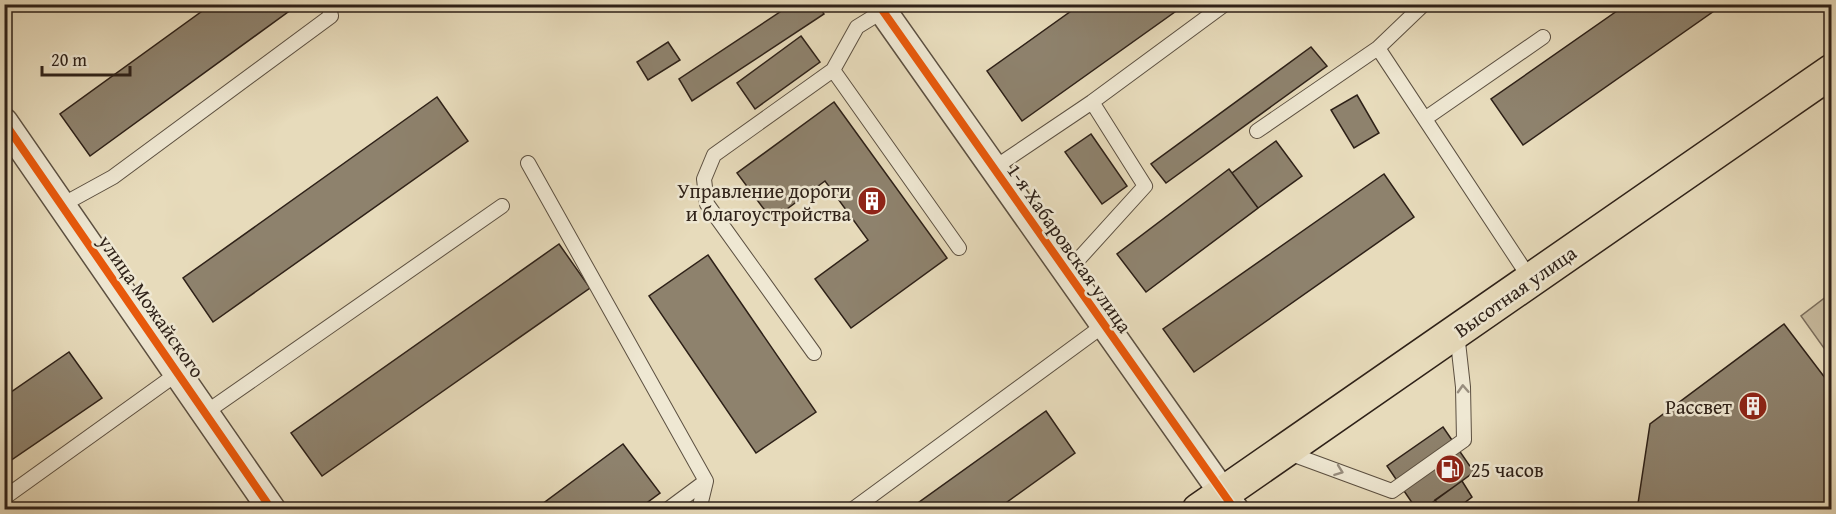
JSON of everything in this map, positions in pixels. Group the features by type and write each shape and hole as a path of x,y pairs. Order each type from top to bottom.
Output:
{"main road":[{"name":"Высотная улица","path":"1219,504 1284,452 1832,71"}],"street":[{"name":"1-я Хабаровская улица","path":"881,8 1104,325 1219,504"},
{"name":"улица Можайского","path":"4,122 272,510"}],"lane":[{"path":"62,205 112,177 332,16 328,4"},
{"path":"994,168 1092,102 1225,4"},
{"path":"1257,131 1378,48 1424,4"},
{"path":"814,353 707,204 704,179 714,155 833,70 857,27 881,8"},
{"path":"1426,118 1543,37"},
{"path":"1378,48 1531,280"},
{"path":"833,70 959,248"},
{"path":"1067,272 1145,186 1092,102"},
{"path":"528,163 706,481 699,510"},
{"path":"206,412 502,206"},
{"path":"852,510 1104,325"},
{"path":"1284,452 1392,491 1464,440 1463,387 1457,331"},
{"path":"4,498 178,373"},
{"path":"667,510 706,481"}],"shaded area":[{"path":"1831,293 1831,358 1801,316"}],"building":[{"path":"212,4 299,4 90,156 60,114"},
{"path":"792,4 818,4 824,14 692,101 679,79"},
{"path":"1081,4 1186,4 1022,121 987,71"},
{"path":"1627,4 1724,4 1523,145 1491,99"},
{"path":"801,36 820,62 755,109 737,83"},
{"path":"668,42 680,60 648,80 637,62"},
{"path":"1311,47 1327,66 1166,183 1151,164"},
{"path":"1357,95 1379,133 1354,148 1331,110"},
{"path":"437,97 468,141 213,322 183,278"},
{"name":"Управление дороги и благоустройства","path":"834,102 947,258 851,328 815,279 868,240 825,181 772,220 737,173"},
{"path":"1091,134 1127,186 1102,204 1065,152"},
{"path":"1276,141 1302,176 1258,208 1232,173"},
{"path":"1229,169 1258,208 1146,292 1117,254"},
{"path":"1384,174 1414,217 1194,372 1163,329"},
{"path":"559,244 590,288 322,476 291,433"},
{"path":"708,255 816,412 756,453 649,296"},
{"name":"Рассвет","path":"1784,324 1832,387 1832,510 1637,510 1650,424"},
{"path":"69,352 102,398 4,465 4,397"},
{"path":"1046,411 1075,453 996,510 908,510"},
{"path":"1443,427 1474,472 1422,510 1417,510 1387,466"},
{"path":"623,444 660,493 637,510 534,510"},
{"path":"1462,481 1472,497 1455,510 1442,510 1435,500"}],"cycle path":[{"path":"878,4 1235,510"},
{"path":"4,122 272,510"}],"place":[{"name":"Управление дороги и благоустройства","path":"872,201"},
{"name":"Рассвет","path":"1753,406"},
{"name":"25 часов","path":"1450,469"}]}
